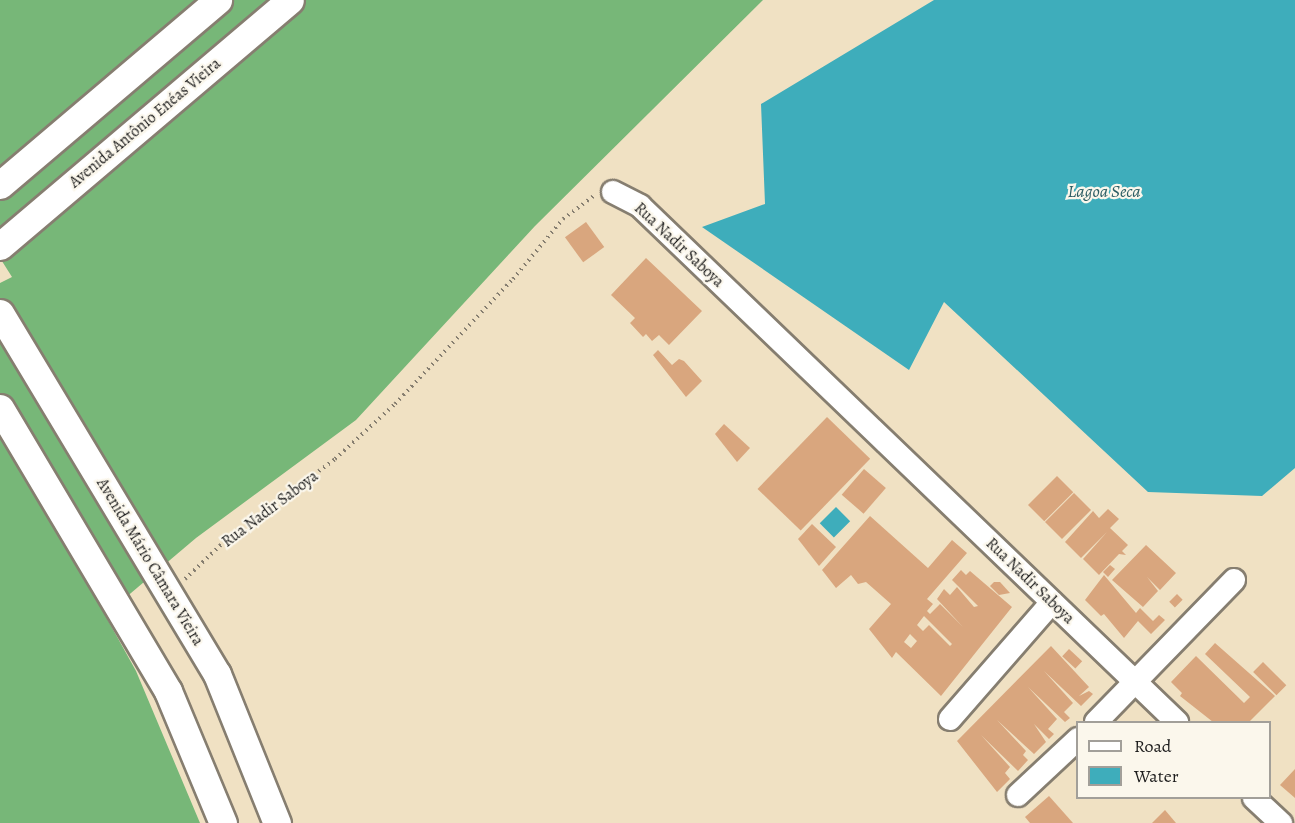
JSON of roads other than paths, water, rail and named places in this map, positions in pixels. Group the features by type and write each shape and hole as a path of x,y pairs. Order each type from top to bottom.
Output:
{"street":[{"path":"0,185 219,0"},
{"name":"Avenida Antônio Enéas Vieira","path":"0,246 290,0"},
{"name":"Rua Nadir Saboya","path":"614,192 640,206 1175,721"},
{"name":"Avenida Mário Câmara Vieira","path":"0,313 171,595 221,683 277,823"},
{"path":"0,408 168,692 223,823"},
{"path":"1098,721 1137,684 1234,580"},
{"path":"950,719 1052,602"},
{"path":"1018,795 1076,741"},
{"path":"1255,799 1281,823"}],"water":[{"name":"Lagoa Seca","path":"934,0 1295,0 1295,468 1262,496 1148,492 944,302 909,370 702,227 765,204 761,104"},
{"path":"836,507 850,521 834,537 820,523"}]}
